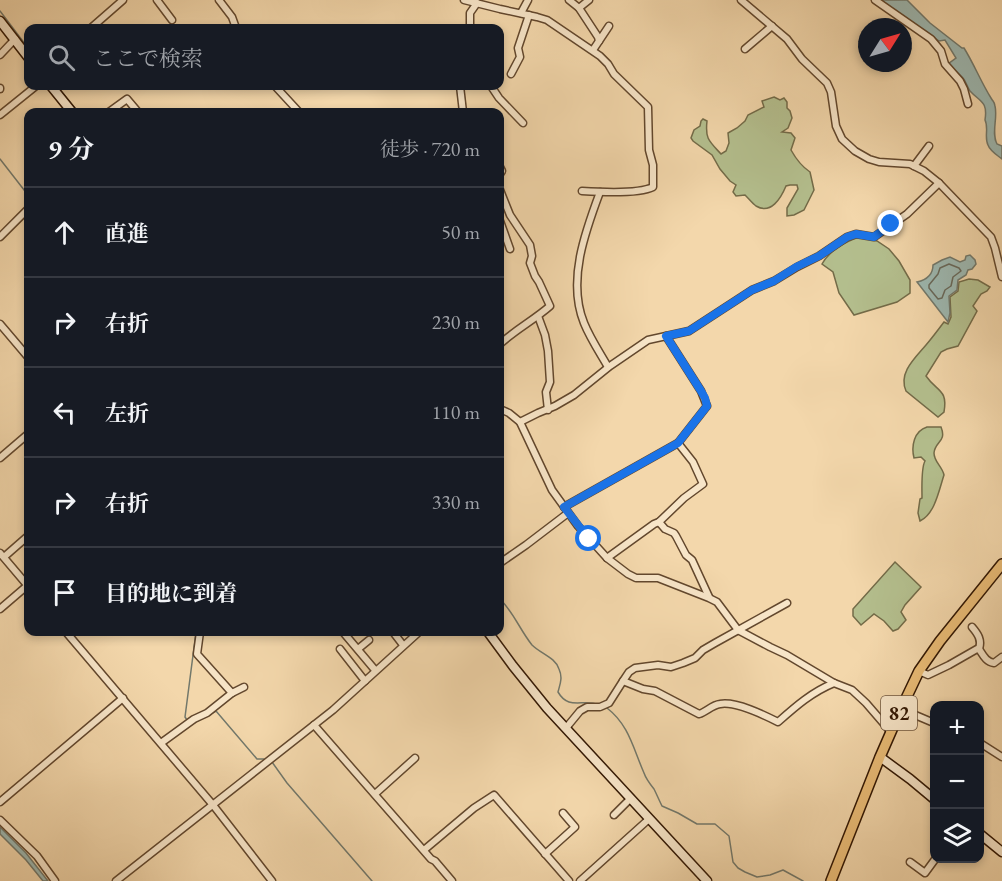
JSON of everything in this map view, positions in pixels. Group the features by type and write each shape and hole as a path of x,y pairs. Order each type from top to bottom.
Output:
{"main road":[{"name":"82","path":"831,881 880,758 919,671 1002,564"}],"street":[{"path":"96,24 123,0"},
{"path":"157,0 172,20"},
{"path":"219,0 235,24"},
{"path":"464,0 547,20 593,50 608,64 614,75 643,96 648,106 653,187 644,190 582,191"},
{"path":"521,13 528,0"},
{"path":"569,0 579,8 599,40"},
{"path":"579,8 589,0"},
{"path":"741,0 787,39 802,59 827,83 831,92 836,126 842,139 868,159 910,164 924,171 939,183 991,237 1002,277"},
{"path":"875,0 885,3 932,39 941,51 945,64 960,81 968,104"},
{"path":"470,24 470,13 477,3"},
{"path":"511,74 520,57 518,48 529,15"},
{"path":"0,21 24,51"},
{"path":"593,50 609,26"},
{"path":"745,49 772,26"},
{"path":"0,55 15,39"},
{"path":"0,115 31,90"},
{"path":"54,90 69,108"},
{"path":"279,90 295,108"},
{"path":"461,90 463,108"},
{"path":"494,90 523,123"},
{"path":"115,108 127,99 135,108"},
{"path":"914,166 929,146"},
{"path":"520,422 548,410 574,394 648,340 689,331 752,290 774,281 819,256 847,237 856,234 874,237 907,214 939,183"},
{"path":"600,192 579,255 578,299 584,322 608,368"},
{"path":"504,205 530,245 532,256 530,263 550,306 504,340"},
{"path":"1,234 24,213"},
{"path":"504,232 510,249"},
{"path":"538,316 548,351 550,382 546,392 548,410"},
{"path":"0,324 24,352"},
{"path":"504,560 526,545 566,510 678,443 707,406 701,391 666,336"},
{"path":"504,411 520,422 552,490 578,526 607,558 636,578 658,578 717,602 744,637 787,655 834,683 852,690 869,702 891,732"},
{"path":"0,458 24,437"},
{"path":"607,558 659,522 684,498 703,484 693,462 678,443"},
{"path":"659,522 665,529 674,532 686,555 692,560 710,598"},
{"path":"24,539 2,555 24,581"},
{"path":"0,609 24,589"},
{"path":"566,728 580,711 587,707 600,707 609,703 629,672 635,668 658,665 671,667 695,658 703,650 787,603"},
{"path":"972,627 981,643 979,649"},
{"path":"69,636 213,805 272,881"},
{"path":"199,636 197,654 232,693"},
{"path":"347,636 375,670"},
{"path":"396,636 403,645"},
{"path":"116,881 346,699 414,636"},
{"path":"491,636 529,687 707,881"},
{"path":"358,649 369,640"},
{"path":"340,649 365,681"},
{"path":"919,671 928,675 979,649"},
{"path":"979,649 990,662 994,663 1002,657"},
{"path":"623,681 655,691 699,714 716,704 726,703 750,709 778,722 819,689 834,683"},
{"path":"161,744 194,719 244,687"},
{"path":"0,802 123,699"},
{"path":"901,709 930,721"},
{"path":"314,725 452,881"},
{"path":"984,746 1002,757"},
{"path":"880,758 930,796"},
{"path":"375,794 415,759"},
{"path":"424,850 471,810 494,795 568,881"},
{"path":"614,815 631,798"},
{"path":"545,854 575,827 563,813"},
{"path":"580,881 649,819"},
{"path":"0,820 37,856 55,881"},
{"path":"984,837 1002,852"},
{"path":"910,862 925,873 932,863"}],"green space":[{"path":"774,97 780,100 784,98 787,102 792,118 788,128 782,132 791,133 795,138 791,150 810,172 814,190 804,210 787,216 787,208 798,189 797,185 786,186 771,207 756,206 745,195 736,196 733,192 736,185 720,169 712,155 691,138 701,121 703,119 707,121 709,139 721,154 726,151 729,143 728,133 745,121 748,115 764,107 762,101"},
{"path":"860,237 877,241 889,249 910,280 910,293 897,302 854,315 839,293 833,272 822,264 838,247"},
{"path":"969,279 978,280 990,287 981,294 973,306 977,311 958,346 941,352 926,376 943,395 944,412 938,417 906,391 904,378 913,361 944,322 948,324 951,317 950,297 958,291 959,282"},
{"path":"927,427 941,427 943,436 934,453 944,475 933,507 920,521 918,513 922,498 922,473 925,461 921,457 914,458 913,449 916,435"},
{"path":"895,562 921,587 901,612 906,620 893,631 874,614 861,625 853,616 853,609"}],"water":[{"path":"881,0 907,0 930,23 964,48 994,103 995,140 1002,146 1002,159 990,149 987,142 984,105 970,91 963,78 948,64 956,58 945,40 939,41 912,22 912,18 906,18"},
{"path":"970,255 976,264 958,280 957,290 949,296 948,322 917,282 928,276 932,272 933,265 942,260 950,257 960,262"},
{"path":"0,827 26,853 48,881 43,881 0,834"}],"waterway":[{"path":"0,11 24,43"},
{"path":"60,90 75,108"},
{"path":"0,159 24,190"},
{"path":"504,604 532,645 557,665 561,678 558,692 562,698 572,703 599,705"},
{"path":"187,720 185,717 195,636"},
{"path":"607,708 625,729 646,777 662,806 697,824 715,824 729,836 733,862 745,872 757,877 783,870 803,881"},
{"path":"194,723 216,711 257,759 264,759"},
{"path":"272,762 287,783 372,881"}],"route":[{"path":"589,539 564,507 678,443 707,406 701,391 666,336 689,331 752,290 774,281 819,256 847,237 856,234 874,237 891,224"}]}
